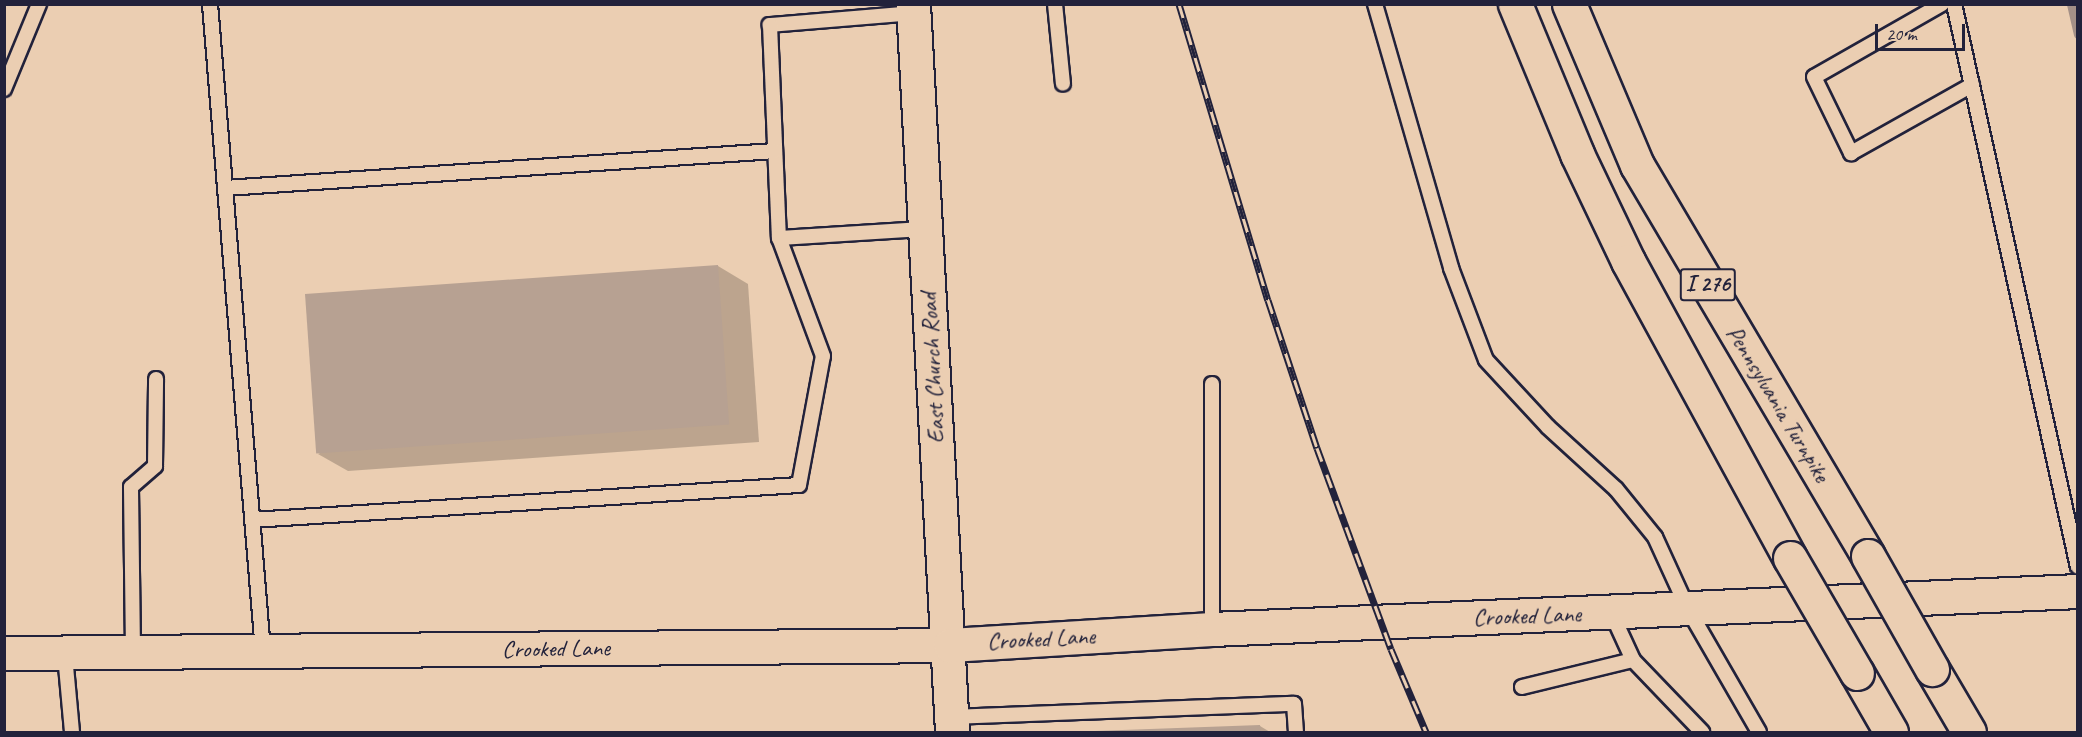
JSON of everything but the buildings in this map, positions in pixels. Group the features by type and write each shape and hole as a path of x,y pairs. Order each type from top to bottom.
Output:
{"main road":[{"name":"I 276","path":"1515,4 1577,154 1628,261 1790,558 1891,732"},
{"name":"Pennsylvania Turnpike","path":"1569,4 1637,165 1969,732"},
{"name":"East Church Road","path":"913,9 950,645 952,725"},
{"name":"Crooked Lane","path":"4,653 65,655 950,645 1212,629 2078,591"}],"lane":[{"path":"4,89 39,4"},
{"path":"210,4 263,653"},
{"path":"1055,4 1063,84"},
{"path":"1375,4 1451,268 1486,360 1548,427 1616,489 1655,537 1688,609 1758,732"},
{"path":"1942,4 1814,77 1851,153 1972,85"},
{"path":"1954,4 2078,567"},
{"path":"252,520 799,485 823,356 779,237 770,25 913,9"},
{"path":"225,188 775,151"},
{"path":"779,237 925,229"},
{"path":"133,654 131,487 155,466 156,379"},
{"path":"1212,384 1212,629"},
{"path":"1611,612 1633,660 1702,732"},
{"path":"65,655 72,732"},
{"path":"1522,687 1633,660"},
{"path":"952,725 1294,704 1296,732"}],"waterway":[{"path":"2071,4 2078,34"}],"railway":[{"path":"1179,4 1268,300 1317,448 1391,649 1426,732"}]}
